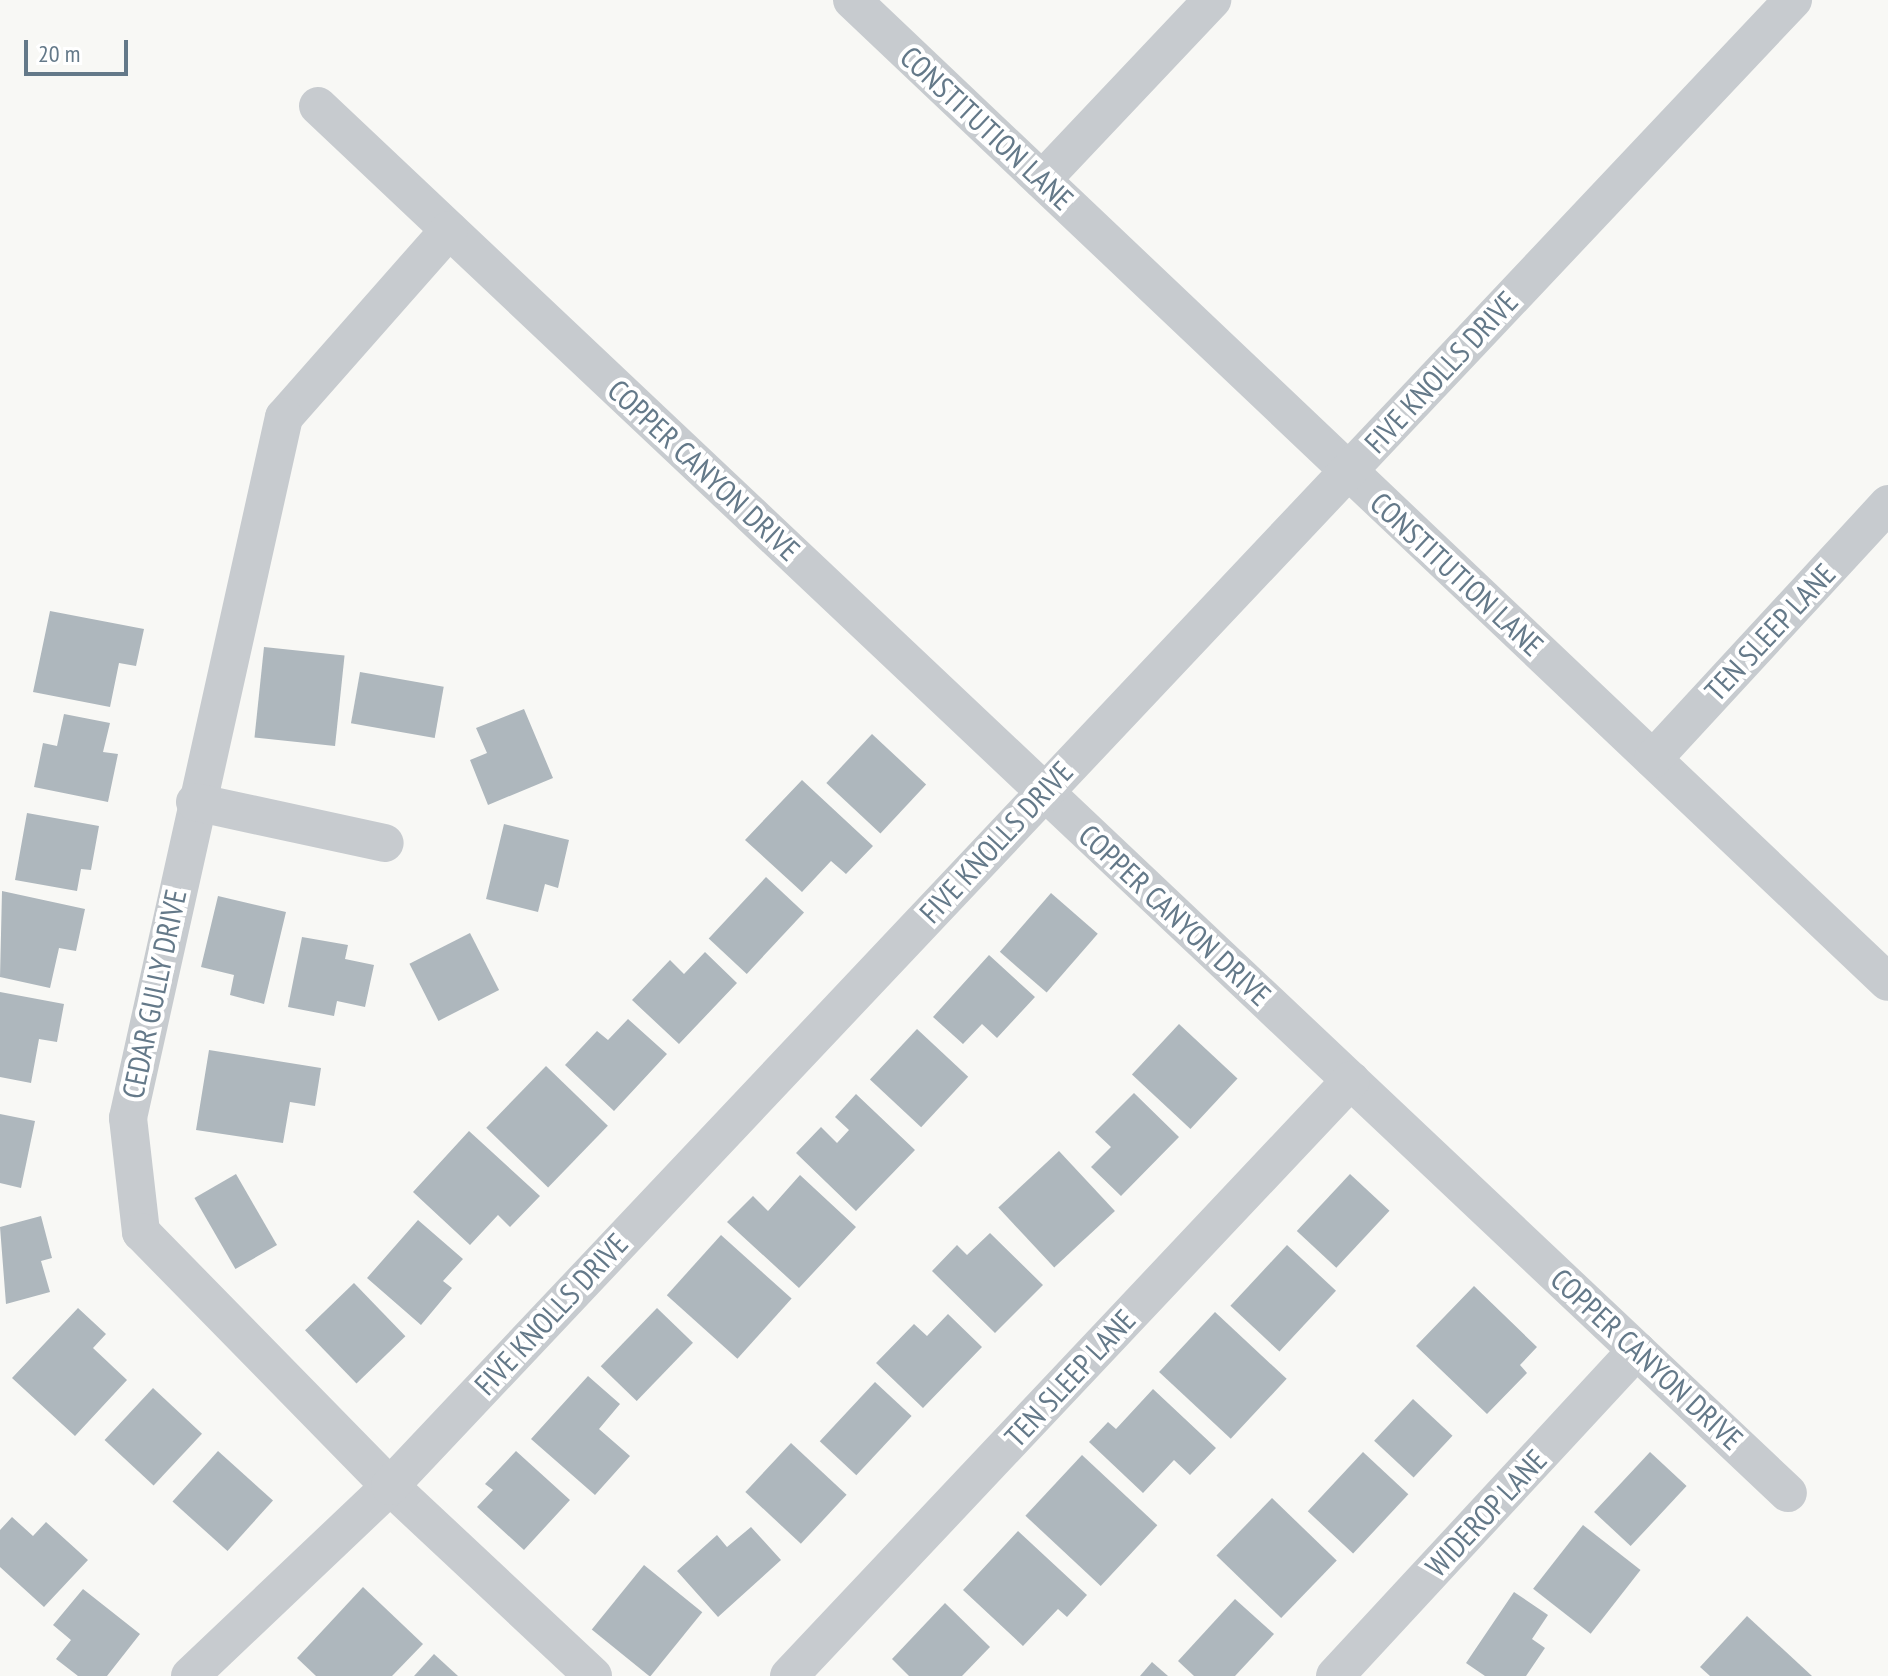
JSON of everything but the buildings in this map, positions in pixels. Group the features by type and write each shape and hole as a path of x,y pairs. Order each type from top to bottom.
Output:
{"street":[{"name":"CONSTITUTION LANE","path":"852,0 1888,982"},
{"path":"1042,180 1212,0"},
{"name":"FIVE KNOLLS DRIVE","path":"190,1676 390,1486 1793,0"},
{"name":"COPPER CANYON DRIVE","path":"318,106 1788,1493"},
{"name":"CEDAR GULLY DRIVE","path":"449,230 284,417 195,802 128,1118 141,1232 390,1486 580,1664"},
{"name":"TEN SLEEP LANE","path":"1653,759 1888,504"},
{"path":"195,802 385,843"},
{"name":"TEN SLEEP LANE","path":"789,1676 1351,1080"},
{"name":"WIDEROP LANE","path":"1335,1676 1637,1350"}]}
